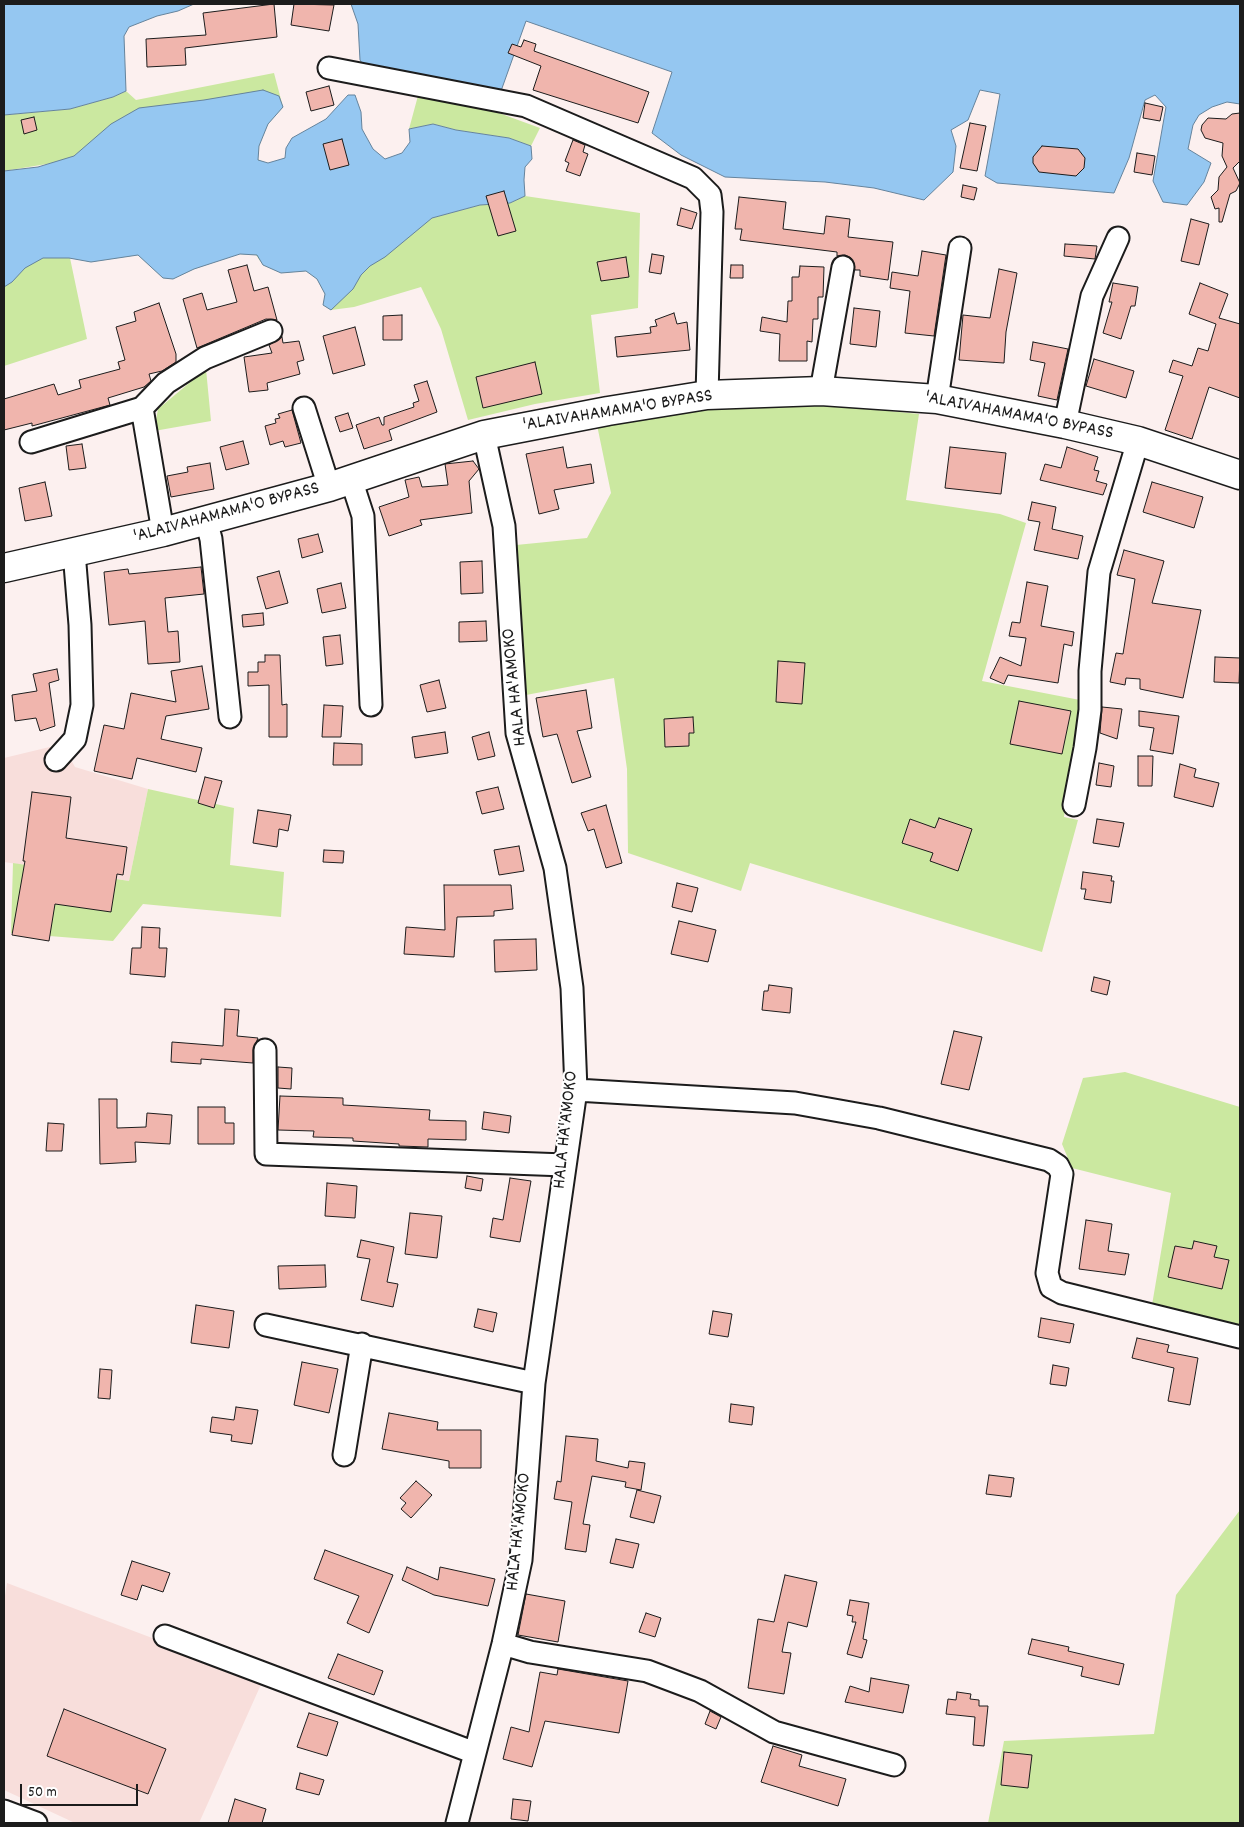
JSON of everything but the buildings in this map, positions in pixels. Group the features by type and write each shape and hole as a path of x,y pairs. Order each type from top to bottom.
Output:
{"main road":[{"name":"'ALAIVAHAMAMA'O BYPASS","path":"4,568 163,532 340,483 484,435 608,411 707,395 821,391 937,399 1065,424 1138,441 1240,472"}],"street":[{"path":"329,68 526,106 693,178 710,195 712,212 707,395"},
{"path":"1065,424 1092,296 1118,238"},
{"path":"937,399 960,248"},
{"path":"821,391 843,267"},
{"path":"31,442 142,408 166,383 205,358 271,331"},
{"path":"142,408 163,532"},
{"path":"304,408 340,483 363,516 371,705"},
{"name":"HALA HA'AMOKO","path":"457,1823 503,1644 521,1560 534,1383 576,1090 572,988 555,868 517,733 504,526 484,435"},
{"path":"1074,805 1090,710 1090,671 1099,572 1138,441"},
{"path":"206,520 210,539 230,718"},
{"path":"56,760 75,739 82,705 80,625 74,552"},
{"path":"265,1050 266,1154 565,1165"},
{"path":"576,1090 795,1103 879,1118 1049,1160 1058,1166 1062,1174 1047,1273 1051,1287 1062,1293 1240,1337"},
{"path":"266,1324 534,1383"},
{"path":"344,1455 362,1344"},
{"path":"165,1636 475,1753"},
{"path":"503,1644 530,1652 647,1671 700,1692 774,1732 894,1765"},
{"path":"4,1811 36,1823"}],"shaded area":[{"path":"62,744 75,767 148,789 129,881 4,862 4,758"},
{"path":"7,1583 263,1680 199,1823 75,1823 4,1790 4,1602"}],"green space":[{"path":"274,73 283,107 268,124 259,146 257,159 417,228 432,218 480,205 510,203 525,196 640,213 638,308 591,315 600,393 535,404 468,420 441,329 421,287 354,307 331,310 323,305 325,294 317,279 306,271 281,273 263,265 256,255 239,254 194,269 173,279 163,278 138,255 91,262 70,258 87,339 4,366 4,222 85,148 74,156 59,162 4,171 4,115 70,109 113,97 126,91 136,100"},
{"path":"419,92 488,109 540,128 531,146 509,138 456,130 433,124 409,129"},
{"path":"206,369 211,421 154,431 158,409"},
{"path":"819,404 919,414 906,500 1000,514 1026,523 982,681 1080,700 1064,817 1078,820 1042,952 750,863 741,891 628,853 627,769 614,678 521,696 516,545 587,538 611,493 597,425 709,408"},
{"path":"148,789 234,808 230,865 284,872 281,917 143,904 113,941 11,933 13,863 129,881"},
{"path":"1125,1072 1240,1107 1240,1328 1152,1305 1171,1193 1072,1168 1062,1144 1083,1078"},
{"path":"1240,1510 1240,1823 988,1823 1004,1741 1154,1734 1176,1595"}],"water":[{"path":"4,4 194,4 129,27 124,36 126,91 113,97 70,109 4,115"},
{"path":"351,4 1240,4 1240,104 1227,102 1212,107 1199,115 1193,125 1188,149 1211,163 1204,182 1187,205 1163,202 1153,181 1166,107 1155,95 1145,100 1129,158 1114,193 997,183 985,176 1000,94 980,90 968,120 951,130 956,146 953,172 924,200 874,188 825,182 725,177 681,155 652,133 672,72 526,21 501,91 365,68 360,60 358,24"},
{"path":"263,90 279,96 283,107 268,124 259,146 258,160 268,163 285,158 286,148 292,138 326,119 348,95 355,95 361,112 362,129 373,149 385,159 402,153 410,142 409,129 433,124 456,130 509,138 531,146 532,159 525,167 525,196 510,203 480,205 432,218 385,257 370,266 361,275 353,289 331,310 323,305 325,294 317,279 306,271 281,273 263,265 257,255 240,254 194,269 173,279 163,278 138,255 91,262 69,258 43,258 25,268 12,282 4,287 4,171 38,167 74,156 111,124 139,108"}]}
